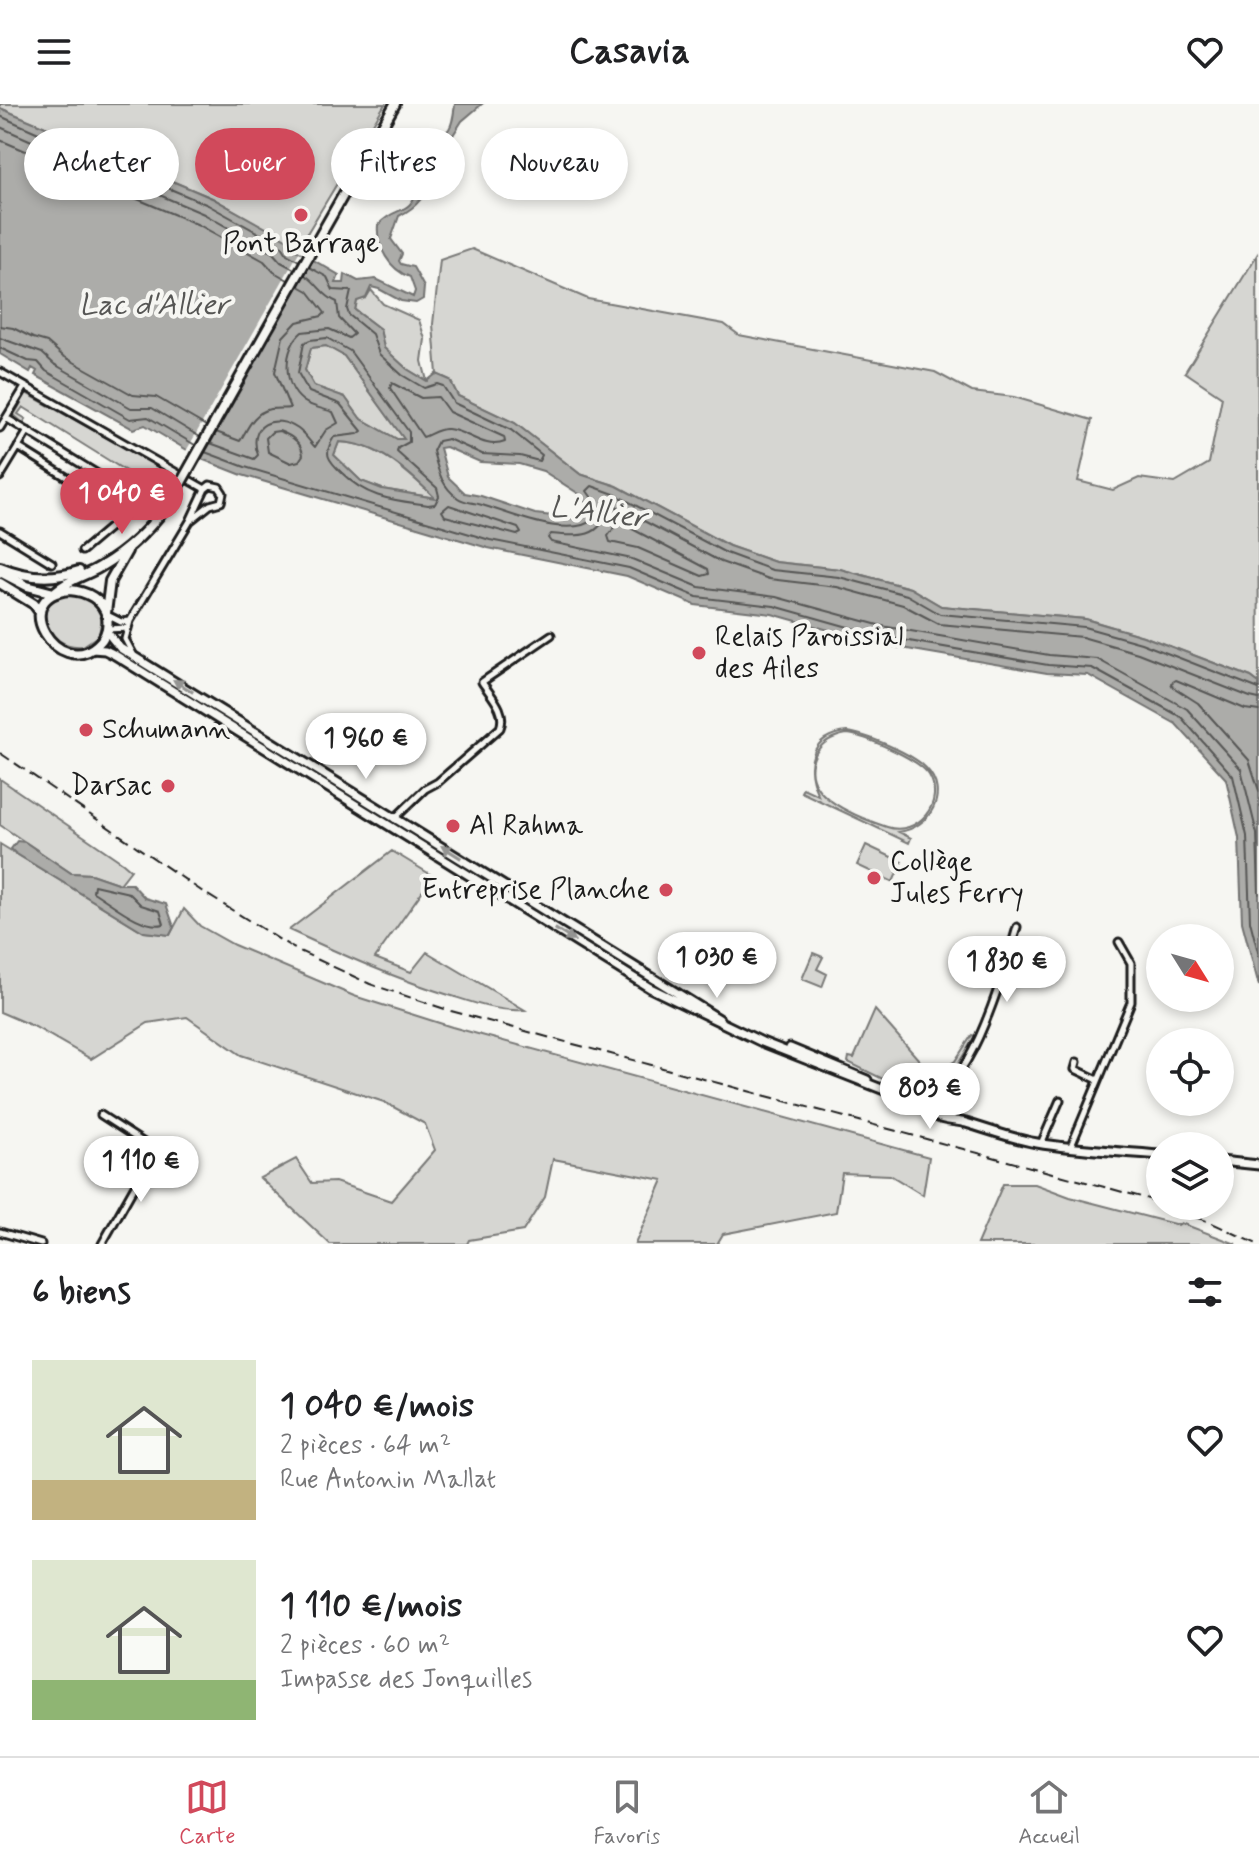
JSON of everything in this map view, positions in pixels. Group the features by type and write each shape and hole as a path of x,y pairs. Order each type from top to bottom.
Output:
{"main road":[{"path":"382,128 395,104"},
{"path":"387,128 402,104"},
{"path":"342,200 160,516 130,547 98,569 70,580 42,604 42,628 54,645 76,653 92,649 115,655 650,988 721,1024 886,1093 930,1104"},
{"path":"0,570 39,578 65,575 93,567 130,547"},
{"path":"130,547 110,581 106,614 107,630 120,648 723,1021 930,1104 935,1116 1041,1144 1146,1154"},
{"path":"0,570 27,586 55,593 69,590 88,594 106,614"},
{"path":"0,583 34,604 40,612"},
{"path":"92,649 107,630"},
{"path":"930,1104 942,1089 950,1090 956,1095 958,1109 989,1130"},
{"path":"949,1118 958,1109"},
{"path":"1234,1162 1259,1165"}],"street":[{"path":"0,372 205,489 217,485 223,493 221,502 210,505 190,521"},
{"path":"0,428 25,387"},
{"path":"6,418 135,497 124,513 82,551"},
{"path":"0,477 28,431"},
{"path":"18,447 124,513"},
{"path":"134,656 125,639 129,625 190,521 205,489"},
{"path":"203,497 210,505"},
{"path":"0,531 52,563"},
{"path":"106,614 129,625"},
{"path":"107,630 129,625"},
{"path":"388,825 425,789 438,782 500,728 502,713 482,682 551,635"},
{"path":"942,1089 954,1080 963,1067 987,1016 1017,927"},
{"path":"1071,1146 1131,1002 1131,963 1119,942"},
{"path":"1077,1062 1075,1069 1098,1080"},
{"path":"956,1095 963,1067"},
{"path":"1041,1144 1060,1100"},
{"path":"101,1115 155,1150 102,1244"},
{"path":"0,1232 39,1244"}],"shaded area":[{"path":"0,104 385,104 371,128 331,128 331,194 297,250 290,247 293,244 216,200 315,200 315,128 195,128 195,191 179,184 179,128 48,128 0,108"},
{"path":"472,249 588,299 724,324 739,335 935,372 972,392 1014,397 1092,420 1078,481 1113,490 1139,478 1175,483 1209,463 1222,397 1185,372 1257,255 1259,683 1251,677 1143,636 1086,619 941,606 910,588 840,569 775,562 729,546 617,486 580,474 515,423 458,396 450,380 437,374 433,324 440,260"},
{"path":"371,290 383,304 419,320 425,339 422,361 427,381 407,369 384,348 380,329 355,310 357,301 366,298"},
{"path":"326,346 344,356 405,440 397,439 360,418 345,397 314,386 305,370 311,348"},
{"path":"26,394 160,467 154,476 151,474 148,478 151,481 145,483 23,407 18,414 26,419 23,423 14,415"},
{"path":"339,442 380,453 436,498 382,489 361,481 334,455"},
{"path":"71,594 90,601 102,617 99,635 83,646 58,640 46,623 45,613 49,604"},
{"path":"847,732 866,736 889,746 920,763 933,778 937,788 933,808 919,824 899,832 911,838 909,843 801,792 803,788 818,795 811,773 813,754 825,739","holes":["847,734 903,756 929,775 934,796 926,815 918,822 898,829 887,827 846,810 821,792 812,768 816,753 833,738"]},
{"path":"0,779 131,870 120,884 91,874 71,873 0,825"},
{"path":"0,844 144,932 170,935 184,909 200,926 234,945 354,996 452,1027 929,1157 923,1195 890,1175 842,1173 836,1212 723,1234 717,1244 635,1244 663,1180 553,1159 545,1197 523,1231 469,1240 467,1244 330,1244 260,1178 296,1159 312,1183 335,1182 391,1201 435,1150 425,1124 384,1102 241,1055 187,1017 148,1023 91,1059 35,1027 0,1012"},
{"path":"866,845 902,862 893,882 857,865"},
{"path":"392,851 433,876 375,958 411,972 427,952 525,1010 488,1007 431,989 289,930"},
{"path":"813,953 823,957 817,969 827,974 822,987 802,979"},
{"path":"875,1010 933,1076 955,1061 972,1035 975,1036 951,1076 923,1089 891,1083 848,1062 849,1057 854,1058"},
{"path":"1003,1184 1035,1184 1070,1197 1146,1217 1146,1220 1181,1223 1236,1244 977,1244"}],"water":[{"path":"455,104 482,104 458,128 449,128"},
{"path":"0,108 48,128 24,128 24,200 179,200 179,184 195,191 195,200 216,200 293,243 291,247 339,275 336,283 344,283 345,274 358,281 376,279 413,297 415,291 410,277 396,269 386,257 378,233 378,225 385,218 419,200 399,216 391,239 402,254 401,264 413,267 424,287 423,299 416,303 401,301 371,287 366,298 357,301 355,310 380,329 384,348 407,369 427,381 436,374 450,380 458,396 515,423 580,474 617,486 729,546 775,562 840,569 910,588 941,606 1085,619 1143,636 1251,677 1259,683 1259,986 1242,922 1239,838 1226,779 1176,724 1088,675 1047,673 878,644 772,614 695,605 627,576 488,548 242,475 204,460 145,425 133,429 35,375 37,371 32,368 30,372 0,354","holes":["326,346 344,356 404,439 397,439 360,418 345,397 314,386 305,370 311,348","339,442 367,447 392,460 435,498 382,489 361,481 334,455","446,447 480,462 519,464 543,471 579,494 589,507 588,514 571,518 535,514 465,493 448,477 440,448"]},
{"path":"17,841 25,842 71,873 91,874 120,884 132,884 145,898 166,904 174,927 170,935 144,932 15,853 11,849"}],"pier":[{"path":"299,252 314,261 200,462 185,453"}],"railway":[{"path":"0,753 203,892 293,948 370,984 451,1011 1146,1198"},
{"path":"1204,1220 1257,1244"}],"place":[{"name":"Pont Barrage","path":"301,215"},
{"name":"Relais Paroissial des Ailes","path":"699,653"},
{"name":"Schumann","path":"86,730"},
{"name":"Darsac","path":"168,786"},
{"name":"Al Rahma","path":"453,826"},
{"name":"Collège Jules Ferry","path":"874,878"},
{"name":"Entreprise Planche","path":"666,890"}],"water label":[{"name":"Lac d'Allier","path":"154,305"},
{"name":"L'Allier","path":"598,513"}]}
